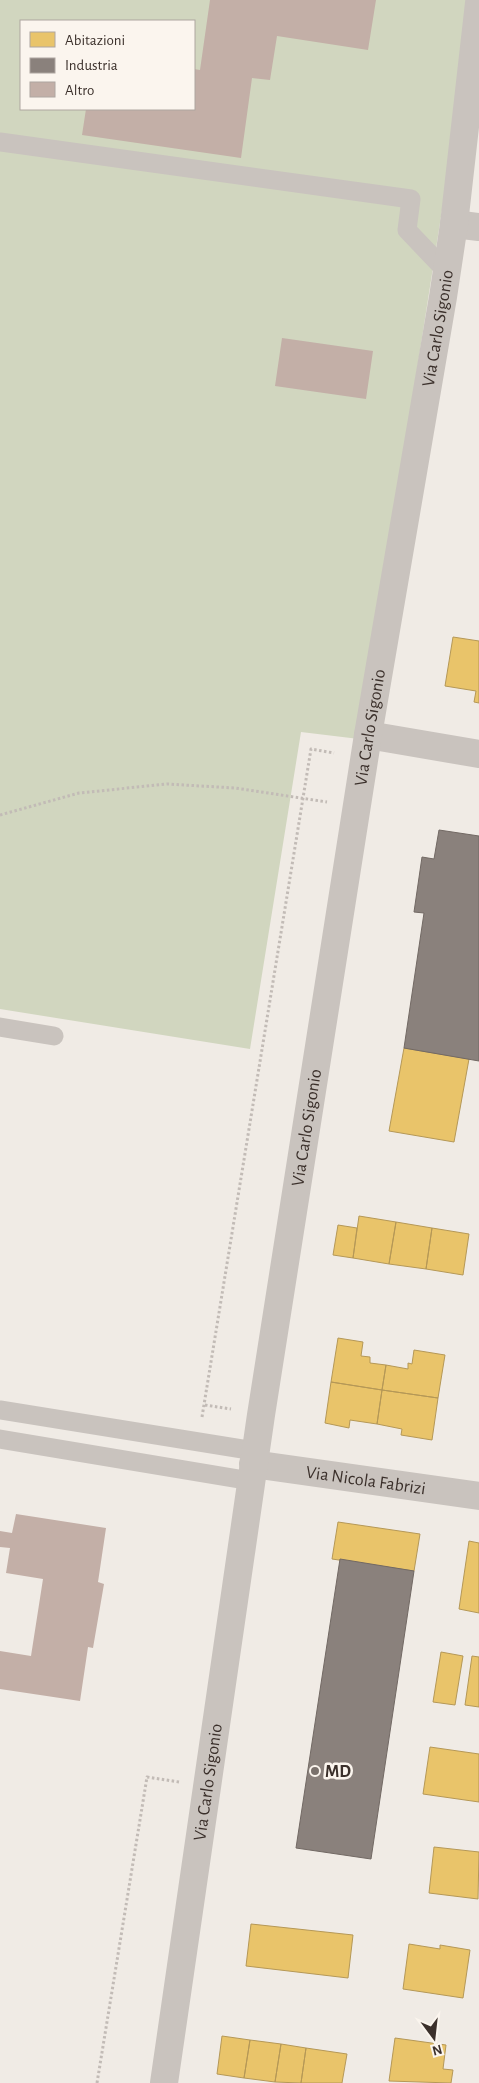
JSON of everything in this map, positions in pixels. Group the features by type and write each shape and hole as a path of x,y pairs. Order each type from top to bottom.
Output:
{"street":[{"name":"Via Carlo Sigonio","path":"164,2083 253,1465 356,807 446,272 466,225 479,4"},
{"path":"366,746 479,754"},
{"name":"Via Nicola Fabrizi","path":"253,1465 479,1496"}],"lane":[{"path":"2,142 411,199 407,230 446,272"},
{"path":"0,1027 54,1036"},
{"path":"0,1410 253,1465"},
{"path":"0,1439 253,1465"}],"path":[{"path":"202,1421 310,749 366,746"},
{"path":"0,815 79,792 167,784 235,788 356,807"},
{"path":"204,1405 235,1410"},
{"path":"97,2083 146,1777 207,1787"}],"green space":[{"path":"0,0 472,0 472,19 359,739 301,732 250,1049 0,1009"}],"building: Abitazioni":[{"path":"453,637 479,641 479,703 474,702 476,691 445,686"},
{"path":"404,1048 469,1059 454,1142 389,1131"},
{"path":"359,1216 396,1222 389,1264 353,1258"},
{"path":"396,1222 432,1228 426,1269 389,1264"},
{"path":"338,1225 357,1228 353,1258 333,1255"},
{"path":"432,1228 469,1234 463,1275 426,1269"},
{"path":"338,1338 363,1342 361,1356 370,1357 370,1363 386,1365 382,1390 331,1382"},
{"path":"414,1350 445,1355 438,1398 382,1390 386,1365 408,1369 408,1363 412,1364"},
{"path":"331,1382 382,1390 377,1424 350,1420 349,1428 325,1423"},
{"path":"382,1390 438,1398 432,1440 401,1435 402,1429 377,1424"},
{"path":"338,1522 420,1534 414,1571 332,1559"},
{"path":"469,1541 479,1543 479,1613 459,1609"},
{"path":"441,1652 463,1656 455,1705 433,1702"},
{"path":"472,1656 479,1657 479,1707 465,1705"},
{"path":"430,1747 479,1754 479,1802 423,1794"},
{"path":"434,1847 479,1852 478,1899 429,1893"},
{"path":"251,1924 353,1935 348,1978 246,1966"},
{"path":"409,1944 440,1949 440,1945 470,1950 463,1998 403,1989"},
{"path":"222,2036 250,2040 244,2078 217,2074"},
{"path":"395,2038 446,2045 443,2069 453,2070 451,2083 389,2081"},
{"path":"250,2040 281,2044 275,2082 244,2078"},
{"path":"281,2044 306,2048 301,2083 275,2082"},
{"path":"306,2048 347,2054 342,2083 301,2083"}],"building: Industria":[{"path":"439,830 479,836 479,1061 404,1048 424,913 414,912 422,857 434,859"},
{"path":"340,1559 414,1571 371,1859 296,1848"}],"building: Altro":[{"path":"210,0 376,0 368,50 277,36 270,80 252,78 241,158 82,135 86,110 195,110 195,69 200,70"},
{"path":"282,338 373,351 366,399 275,386"},
{"path":"16,1514 106,1528 98,1582 104,1584 93,1648 88,1647 80,1701 0,1689 0,1651 31,1656 43,1579 6,1573 10,1548 0,1547 0,1531 12,1533"}],"place":[{"name":"MD","path":"315,1771"}]}
